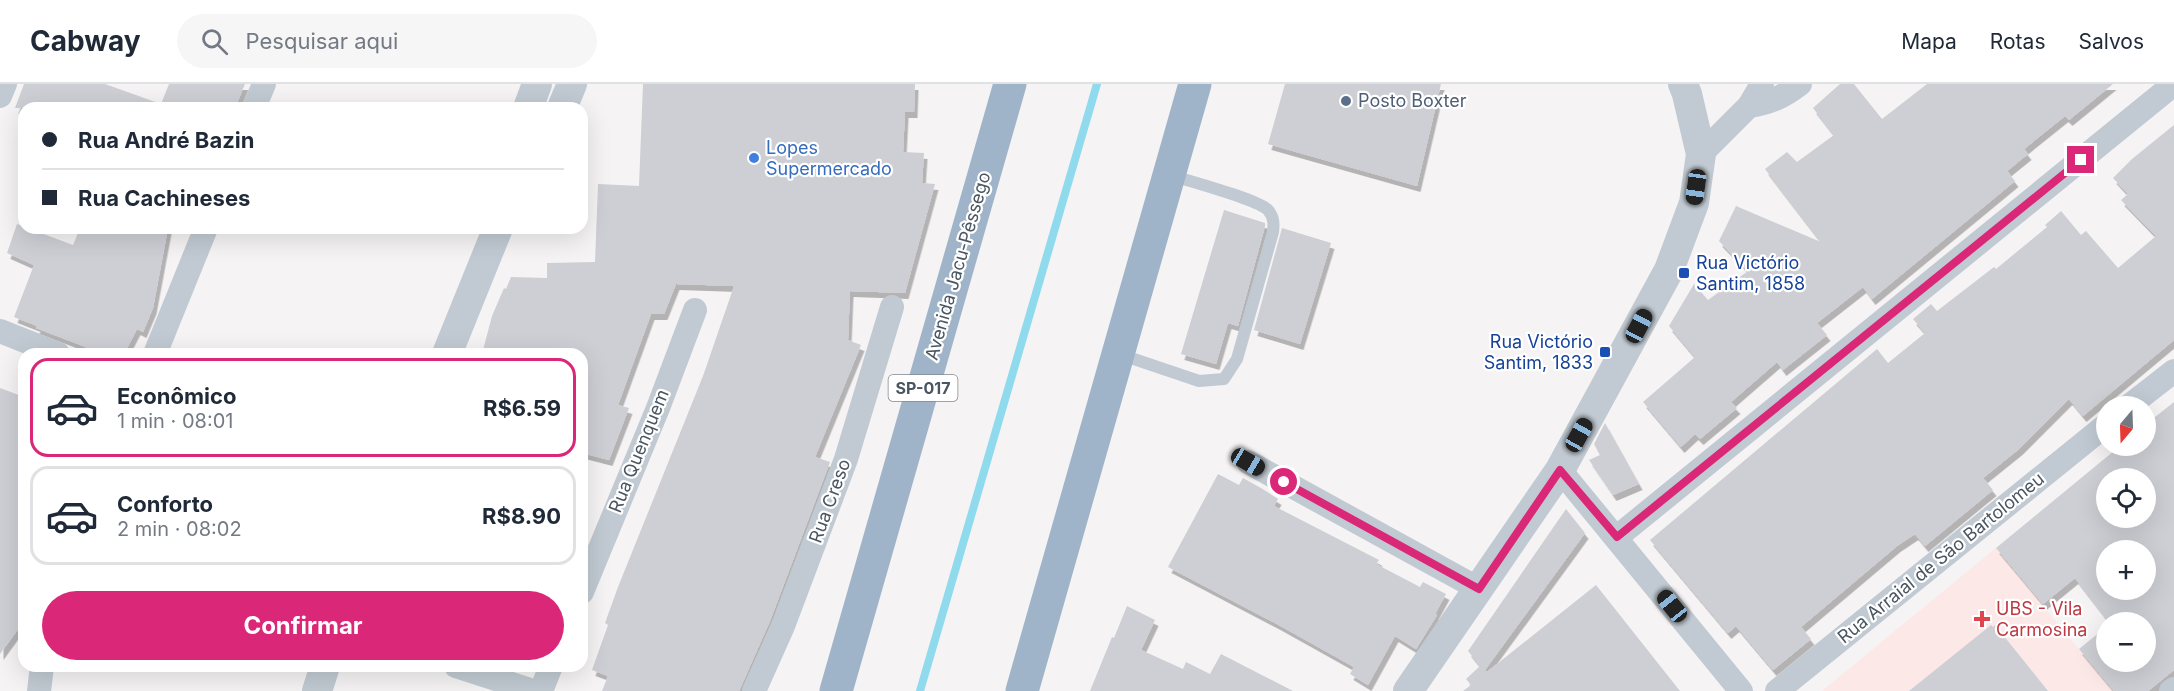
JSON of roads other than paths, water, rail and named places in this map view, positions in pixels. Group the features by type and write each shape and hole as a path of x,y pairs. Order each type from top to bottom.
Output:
{"highway":[{"name":"Avenida Jacu-Pêssego","path":"836,691 1010,84"},
{"path":"1022,691 1194,84"}],"street":[{"path":"0,96 5,84"},
{"path":"256,102 264,84"},
{"path":"530,102 537,84"},
{"path":"564,102 572,84"},
{"path":"1408,691 1560,470 1669,270 1694,203 1701,154 1683,84"},
{"path":"1701,154 1749,106 1762,84"},
{"path":"1749,106 1768,103 1787,94 1800,84"},
{"path":"1617,537 2174,84"},
{"path":"157,348 204,234"},
{"path":"449,348 496,234"},
{"name":"Rua Creso","path":"754,691 783,626 842,470 892,306"},
{"name":"Rua Quenquem","path":"588,577 658,408 695,310"},
{"path":"0,331 43,348"},
{"path":"2142,396 2174,370"},
{"name":"Rua Arraial de São Bartolomeu","path":"1777,691 2096,433"},
{"path":"1248,462 1479,589"},
{"path":"1560,470 1741,691"},
{"path":"39,691 41,672"},
{"path":"317,691 323,672"},
{"path":"474,672 533,691"},
{"path":"541,691 549,672"}],"lane":[{"path":"1118,353 1199,381 1224,379 1237,359 1274,232 1274,220 1268,209 1248,200 1169,174"}],"waterway":[{"path":"920,691 1097,84"}],"place":[{"name":"Posto Boxter","path":"1346,101"},
{"name":"Lopes Supermercado","path":"754,158"},
{"name":"Rua Victório Santim, 1858","path":"1684,273"},
{"name":"Rua Victório Santim, 1833","path":"1605,352"},
{"name":"UBS - Vila Carmosina","path":"1982,619"}]}
